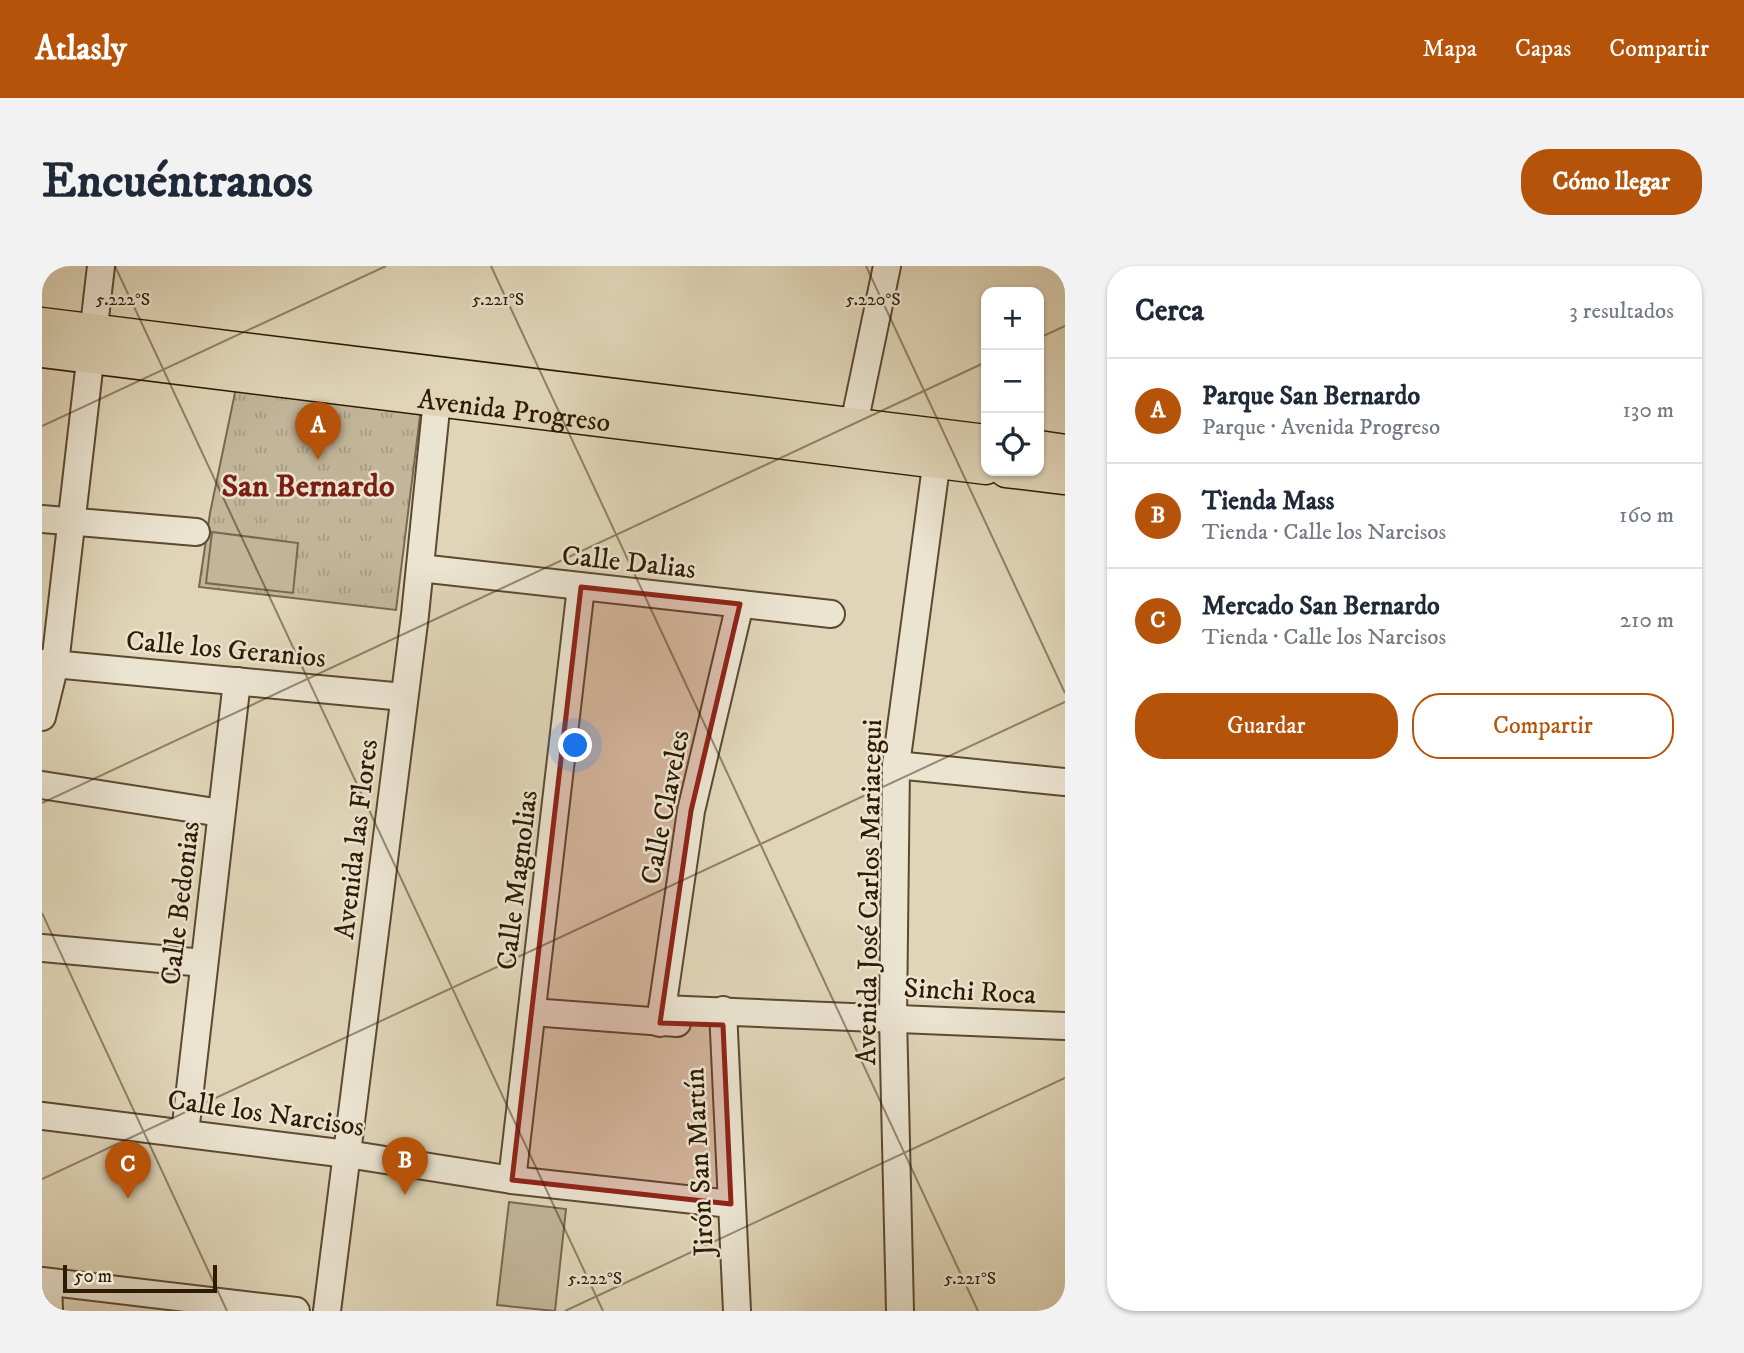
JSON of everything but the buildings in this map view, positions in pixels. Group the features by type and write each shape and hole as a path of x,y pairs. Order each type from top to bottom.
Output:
{"main road":[{"name":"Avenida Progreso","path":"42,324 91,344 938,449 981,442"},
{"name":"Avenida Progreso","path":"42,351 91,344"},
{"name":"Avenida Progreso","path":"438,387 854,425 938,449 981,466"},
{"path":"1044,448 1065,451"},
{"path":"1044,476 1065,478"}],"street":[{"path":"42,717 72,521 101,266"},
{"path":"854,425 887,266"},
{"name":"Avenida las Flores","path":"327,1311 420,568 438,387"},
{"name":"Avenida José Carlos Mariategui","path":"900,1311 893,1017 896,765 938,449"},
{"path":"42,519 196,532"},
{"name":"Calle Dalias","path":"420,568 831,614"},
{"name":"Calle Magnolias","path":"512,1180 581,587"},
{"name":"Calle Claveles","path":"661,1016 691,811 740,604"},
{"name":"Calle los Geranios","path":"48,664 404,697"},
{"name":"Calle Bedonias","path":"185,1133 236,681"},
{"path":"896,765 1065,782"},
{"path":"42,785 221,813"},
{"path":"42,948 204,962"},
{"name":"Sinchi Roca","path":"532,1012 723,1017 893,1017 1065,1026"},
{"name":"Jirón San Martín","path":"723,1017 737,1311"},
{"name":"Calle los Narcisos","path":"42,1116 347,1154 512,1180 731,1204"},
{"path":"49,1311 45,1282 158,1303 296,1311"}],"highlighted area":[{"path":"581,587 740,604 691,811 660,1023 723,1025 731,1204 512,1180"}],"green space":[{"path":"237,383 421,408 396,610 199,587 210,513"},
{"path":"212,532 298,543 293,593 206,583"},
{"path":"509,1202 566,1209 555,1311 497,1305"}],"place":[{"name":"Parque San Bernardo","path":"318,460"},
{"name":"Tienda Mass","path":"405,1195"},
{"name":"Mercado San Bernardo","path":"128,1199"}],"district":[{"name":"San Bernardo","path":"308,485"}]}
